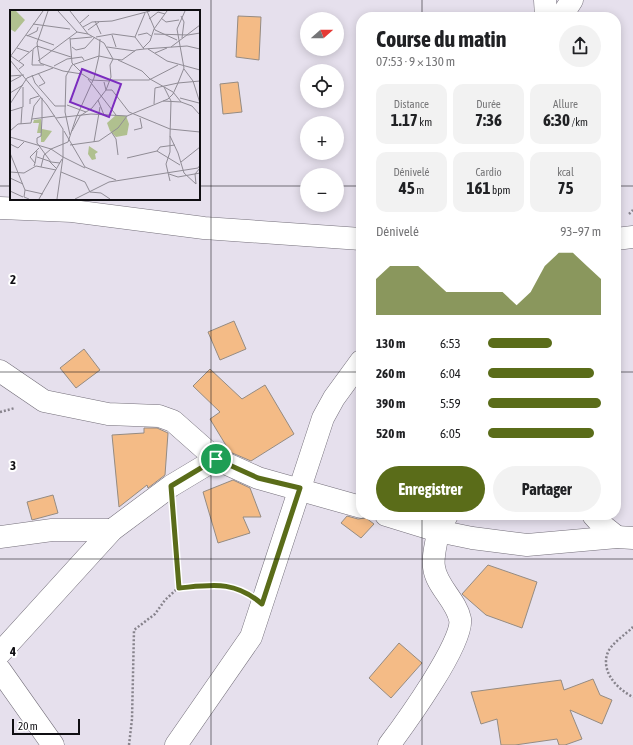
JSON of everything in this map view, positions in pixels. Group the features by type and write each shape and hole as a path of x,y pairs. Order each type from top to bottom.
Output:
{"street":[{"path":"545,0 546,12"},
{"path":"564,12 572,0"},
{"path":"0,208 72,211 204,228 356,239"},
{"path":"621,238 633,237"},
{"path":"176,745 250,637 323,418 334,398 356,368"},
{"path":"0,371 44,401 108,414 159,416 173,421 216,459 258,478 300,488 356,505"},
{"path":"0,653 112,530 171,486 216,459"},
{"path":"422,520 443,523 472,538 527,545 625,537"},
{"path":"598,520 602,525 625,537"},
{"path":"389,745 440,672 460,627 458,612 438,580 433,566 443,523"},
{"path":"0,537 52,530 112,530"},
{"path":"0,670 53,745"}],"path":[{"path":"171,486 179,588"},
{"path":"128,745 132,719 134,630 155,614 165,600 179,588 224,586 246,592 262,604"},
{"path":"633,627 609,650 606,663 611,680 633,697"}],"building":[{"path":"238,16 261,17 259,60 236,57"},
{"path":"238,82 242,112 223,114 220,84"},
{"path":"234,321 246,349 220,360 208,332"},
{"path":"84,349 100,370 76,388 60,368"},
{"path":"210,369 242,399 265,385 294,434 251,461 230,452 210,419 220,412 193,386"},
{"path":"144,428 157,428 168,433 165,475 148,488 147,485 119,507 112,435 144,433"},
{"path":"233,480 250,488 261,517 243,517 250,533 218,543 203,492"},
{"path":"53,495 58,513 32,520 27,502"},
{"path":"347,516 356,518 356,520 369,520 374,524 361,538 341,523"},
{"path":"488,565 537,582 522,628 486,615 462,594"},
{"path":"399,643 422,663 391,698 369,678"},
{"path":"593,679 600,695 612,700 602,724 570,710 582,739 565,745 559,745 557,739 515,745 501,745 497,719 481,724 471,692 561,680 564,690"}],"route":[{"path":"216,459 258,478 300,488 262,604 246,592 224,586 217,585 179,588 171,486 216,459"}]}
